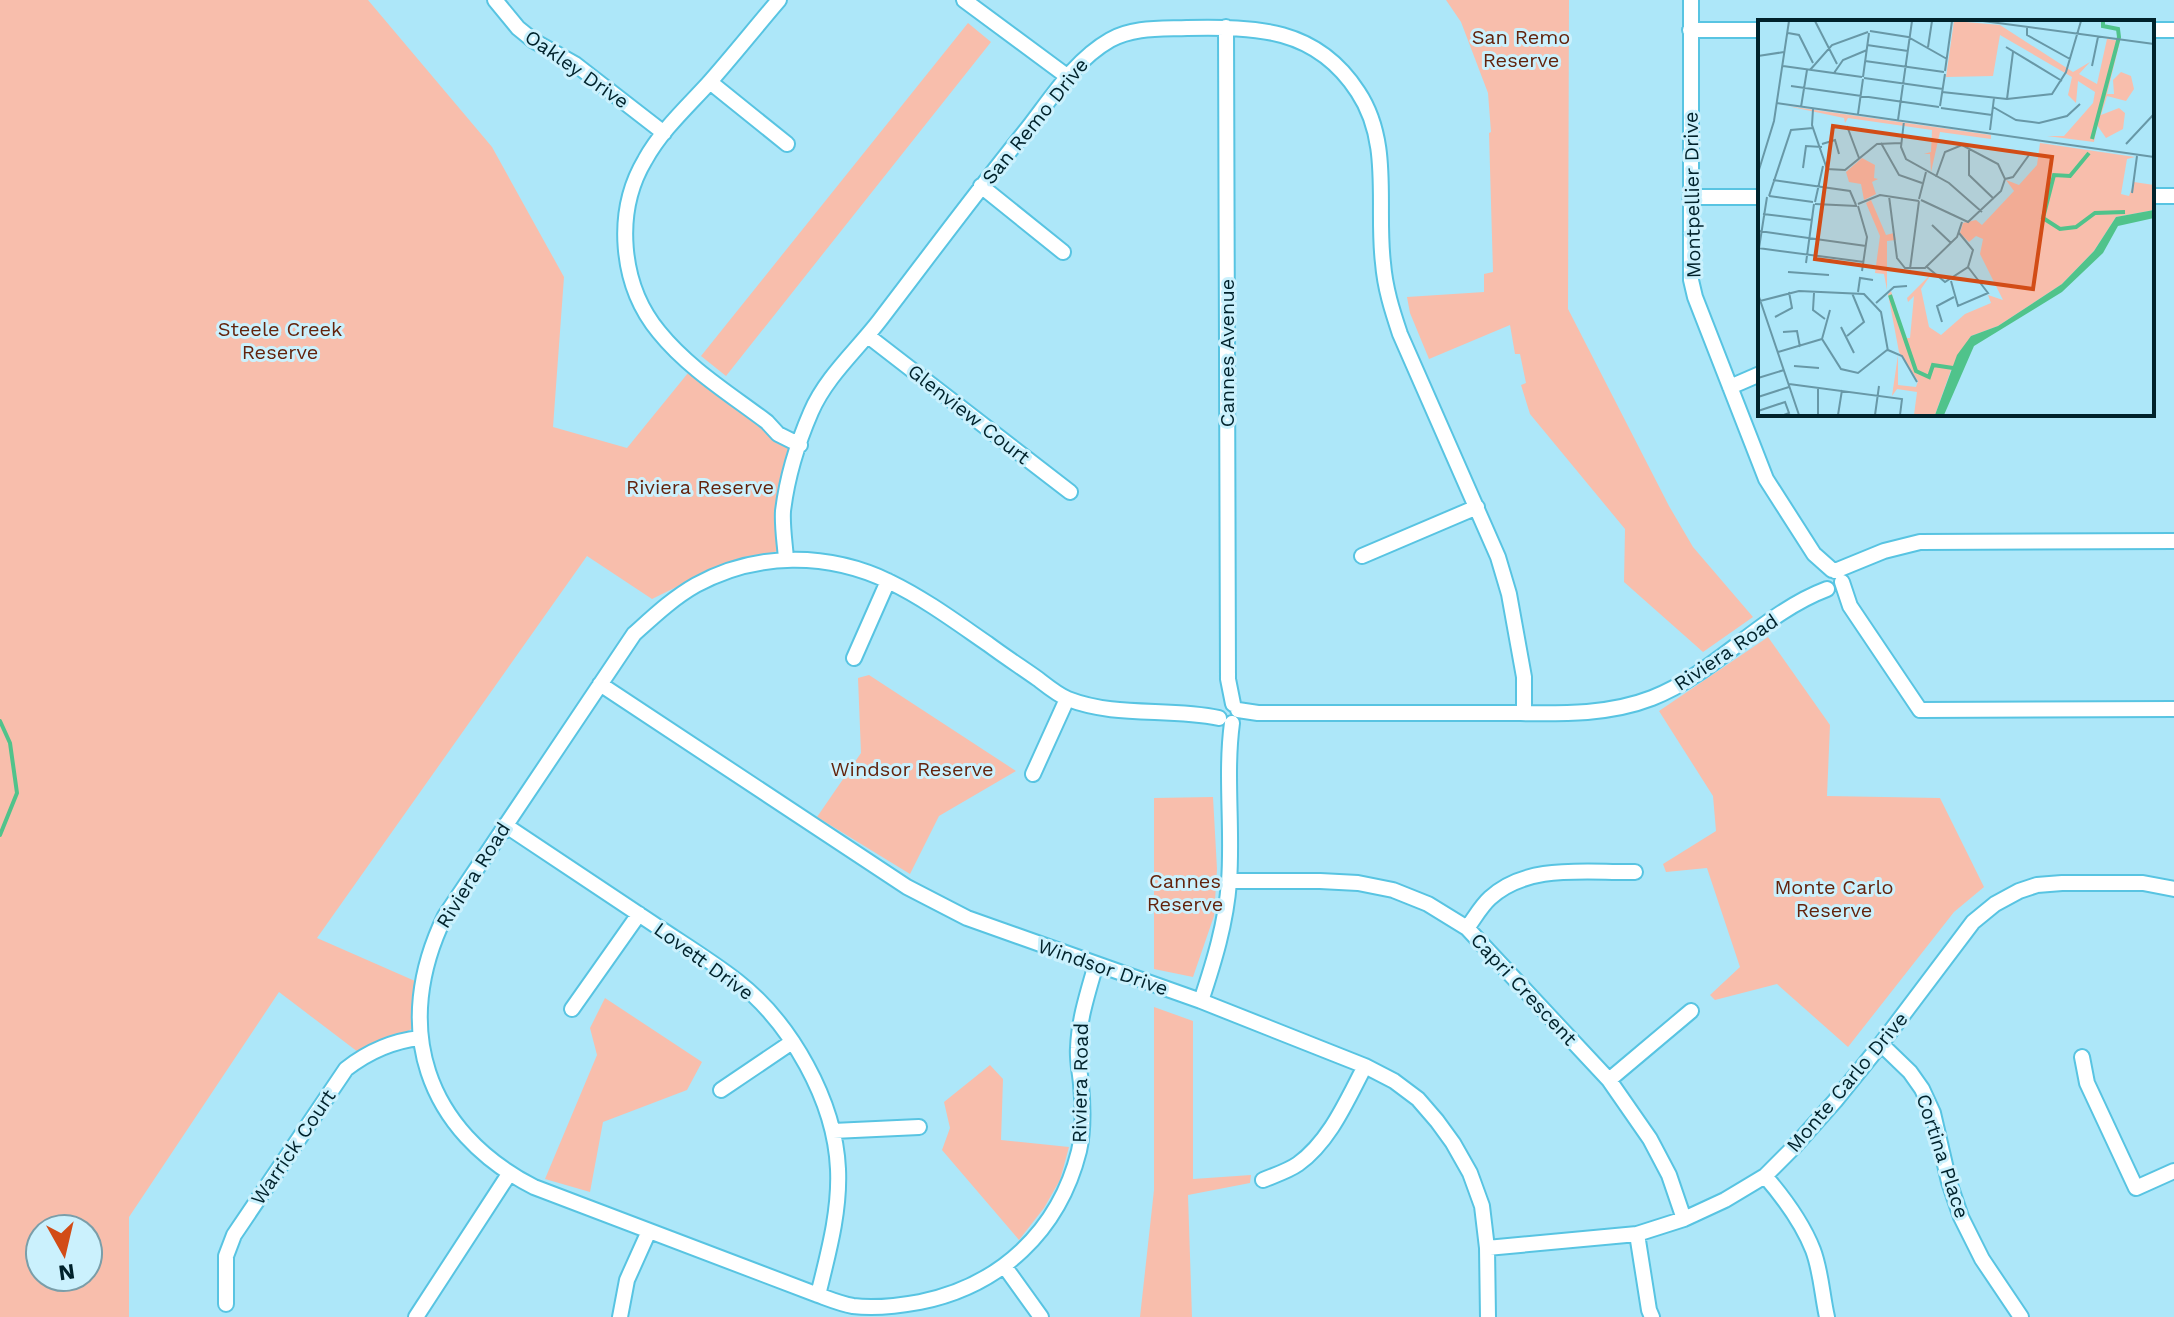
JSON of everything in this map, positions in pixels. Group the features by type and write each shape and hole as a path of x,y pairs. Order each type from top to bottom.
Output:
{"street":[{"name":"Oakley Drive","path":"495,0 518,28 534,41 575,64 664,133"},
{"path":"779,0 664,133 644,161 630,197 625,235 628,271 640,302 658,331 684,358 767,422 778,434 801,440"},
{"path":"964,0 1068,77"},
{"name":"Montpellier Drive","path":"1691,0 1691,280 1695,297 1766,479 1920,710 2174,709"},
{"name":"San Remo Drive","path":"786,559 783,514 789,481 811,411 832,378 1085,57 1111,39 1138,30 1226,27 1281,33 1310,45 1336,64 1358,91 1373,121 1380,151 1383,262 1389,302 1400,334 1498,557 1509,594 1524,677 1531,693 1529,712"},
{"name":"Cannes Avenue","path":"1201,1001 1224,924 1229,881 1226,27"},
{"path":"1690,30 1758,30"},
{"path":"710,82 787,144"},
{"path":"981,186 1063,252"},
{"path":"1690,197 1758,197"},
{"name":"Glenview Court","path":"868,336 1070,492"},
{"path":"1730,387 1758,375"},
{"path":"1362,556 1477,507"},
{"name":"Riviera Road","path":"1096,964 1081,1016 1077,1050 1082,1125 1079,1151 1067,1187 1051,1215 1030,1244 1005,1267 970,1286 933,1299 891,1307 851,1306 818,1295 534,1187 509,1174 483,1155 449,1113 435,1089 420,1038 420,989 433,940 445,916 505,825 634,634 662,608 695,586 730,569 786,559 852,566 920,598 1067,699 1124,712 1586,712 1609,710 1654,697 1682,683 1859,562 1884,551 1920,542 2174,541"},
{"path":"854,658 888,581"},
{"name":"Windsor Drive","path":"600,684 907,887 967,918 1201,1001 1365,1066 1394,1081 1418,1099 1453,1143 1470,1173 1482,1206 1487,1248 1488,1317"},
{"path":"1033,774 1067,699"},
{"name":"Lovett Drive","path":"505,825 738,982 780,1024 792,1042 820,1094 833,1131 838,1169 831,1244 818,1295"},
{"path":"1467,928 1489,899 1513,882 1535,874 1635,872"},
{"name":"Capri Crescent","path":"1229,881 1320,881 1381,887 1428,904 1467,928 1609,1080 1650,1139 1669,1175 1684,1219"},
{"name":"Monte Carlo Drive","path":"1487,1248 1637,1234 1684,1219 1725,1200 1765,1176 1835,1101 1973,922 1995,904 2019,891 2037,885 2062,883 2143,883 2174,889"},
{"path":"572,1009 639,914"},
{"path":"1609,1080 1691,1011"},
{"name":"Warrick Court","path":"226,1304 226,1256 234,1235 346,1069 364,1055 393,1043 420,1038"},
{"path":"721,1090 792,1042"},
{"name":"Cortina Place","path":"1881,1044 1910,1072 1922,1089 1933,1113 1949,1182 1961,1217 1982,1259 2021,1317"},
{"path":"2082,1057 2087,1083 2136,1188 2174,1171"},
{"path":"1263,1180 1296,1166 1318,1146 1340,1114 1365,1066"},
{"path":"833,1131 919,1127"},
{"path":"416,1317 509,1174"},
{"path":"1765,1176 1785,1200 1813,1250 1827,1317"},
{"path":"620,1317 627,1280 649,1231"},
{"path":"1637,1234 1652,1317"},
{"path":"1005,1267 1041,1317"}],"green space":[{"name":"Steele Creek Reserve","path":"0,0 368,0 492,147 564,277 553,427 627,448 688,373 790,446 780,498 778,551 719,566 652,599 587,556 317,938 415,981 414,1028 358,1052 279,992 129,1217 129,1317 0,1317"},
{"name":"San Remo Reserve","path":"1446,0 1569,0 1568,309 1693,547 1753,617 1703,652 1624,582 1625,529 1530,414 1521,385 1526,383 1520,354 1515,354 1510,325 1429,359 1410,313 1407,297 1484,292 1484,274 1493,272 1488,93 1461,22"},
{"path":"968,23 991,42 726,376 701,356"},
{"name":"Monte Carlo Reserve","path":"1768,637 1830,725 1827,796 1940,798 1984,887 1954,912 1848,1047 1777,984 1715,1000 1710,995 1740,967 1707,868 1666,872 1663,864 1716,831 1713,796 1659,711"},
{"name":"Windsor Reserve","path":"869,675 1016,771 939,816 910,874 817,817 861,753 858,678"},
{"name":"Cannes Reserve","path":"1213,797 1217,869 1214,916 1193,977 1154,969 1154,798"},
{"path":"605,998 702,1062 687,1090 603,1122 590,1192 545,1179 597,1055 590,1028"},
{"path":"1154,1007 1193,1021 1193,1179 1251,1175 1250,1183 1188,1195 1192,1317 1140,1317 1154,1190"},
{"path":"990,1065 1003,1079 1001,1140 1069,1147 1060,1180 1044,1208 1019,1240 942,1150 950,1128 944,1102"}],"waterway":[{"path":"0,721 10,743 17,793 0,835"}],"park label":[{"name":"Riviera Reserve","path":"700,487"}]}
